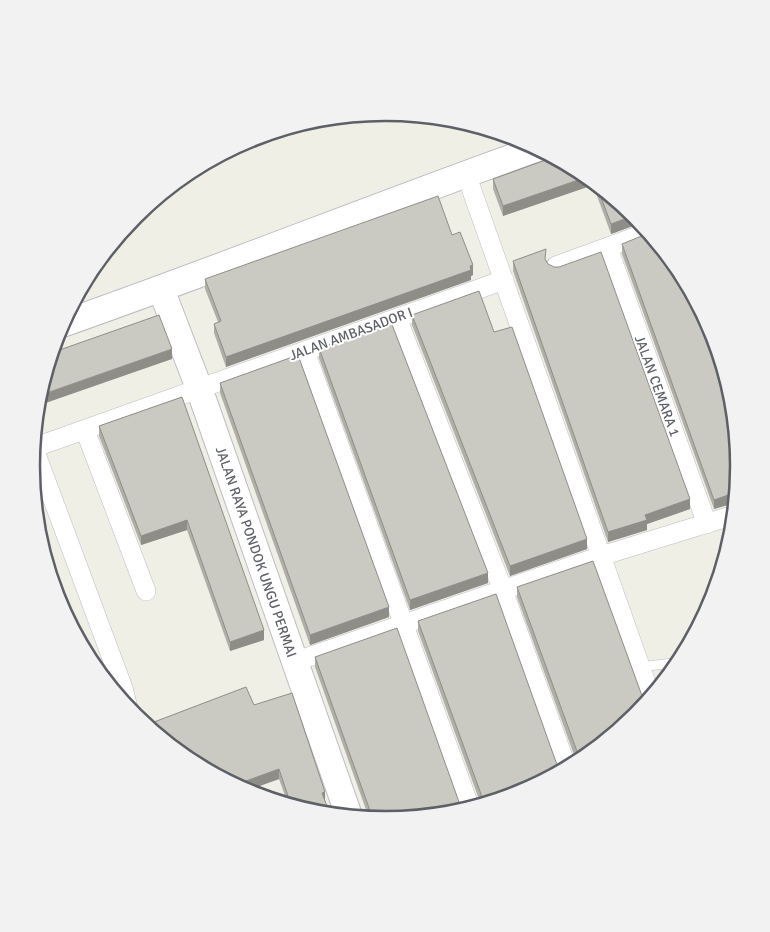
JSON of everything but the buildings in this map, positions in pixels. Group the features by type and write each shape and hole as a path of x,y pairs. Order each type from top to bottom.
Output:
{"street":[{"path":"73,320 527,152"},
{"path":"466,174 648,689"},
{"path":"556,266 641,235"},
{"name":"JALAN CEMARA 1","path":"608,248 707,524"},
{"name":"JALAN AMBASADOR I","path":"41,444 504,280"},
{"name":"JALAN RAYA PONDOK UNGU PERMAI","path":"161,289 199,388 346,809"},
{"path":"397,318 503,590 564,761"},
{"path":"305,351 467,801"},
{"path":"85,430 146,591"},
{"path":"40,467 115,681"},
{"path":"294,662 601,556 726,518"}],"lane":[{"path":"640,667 668,663"}]}
